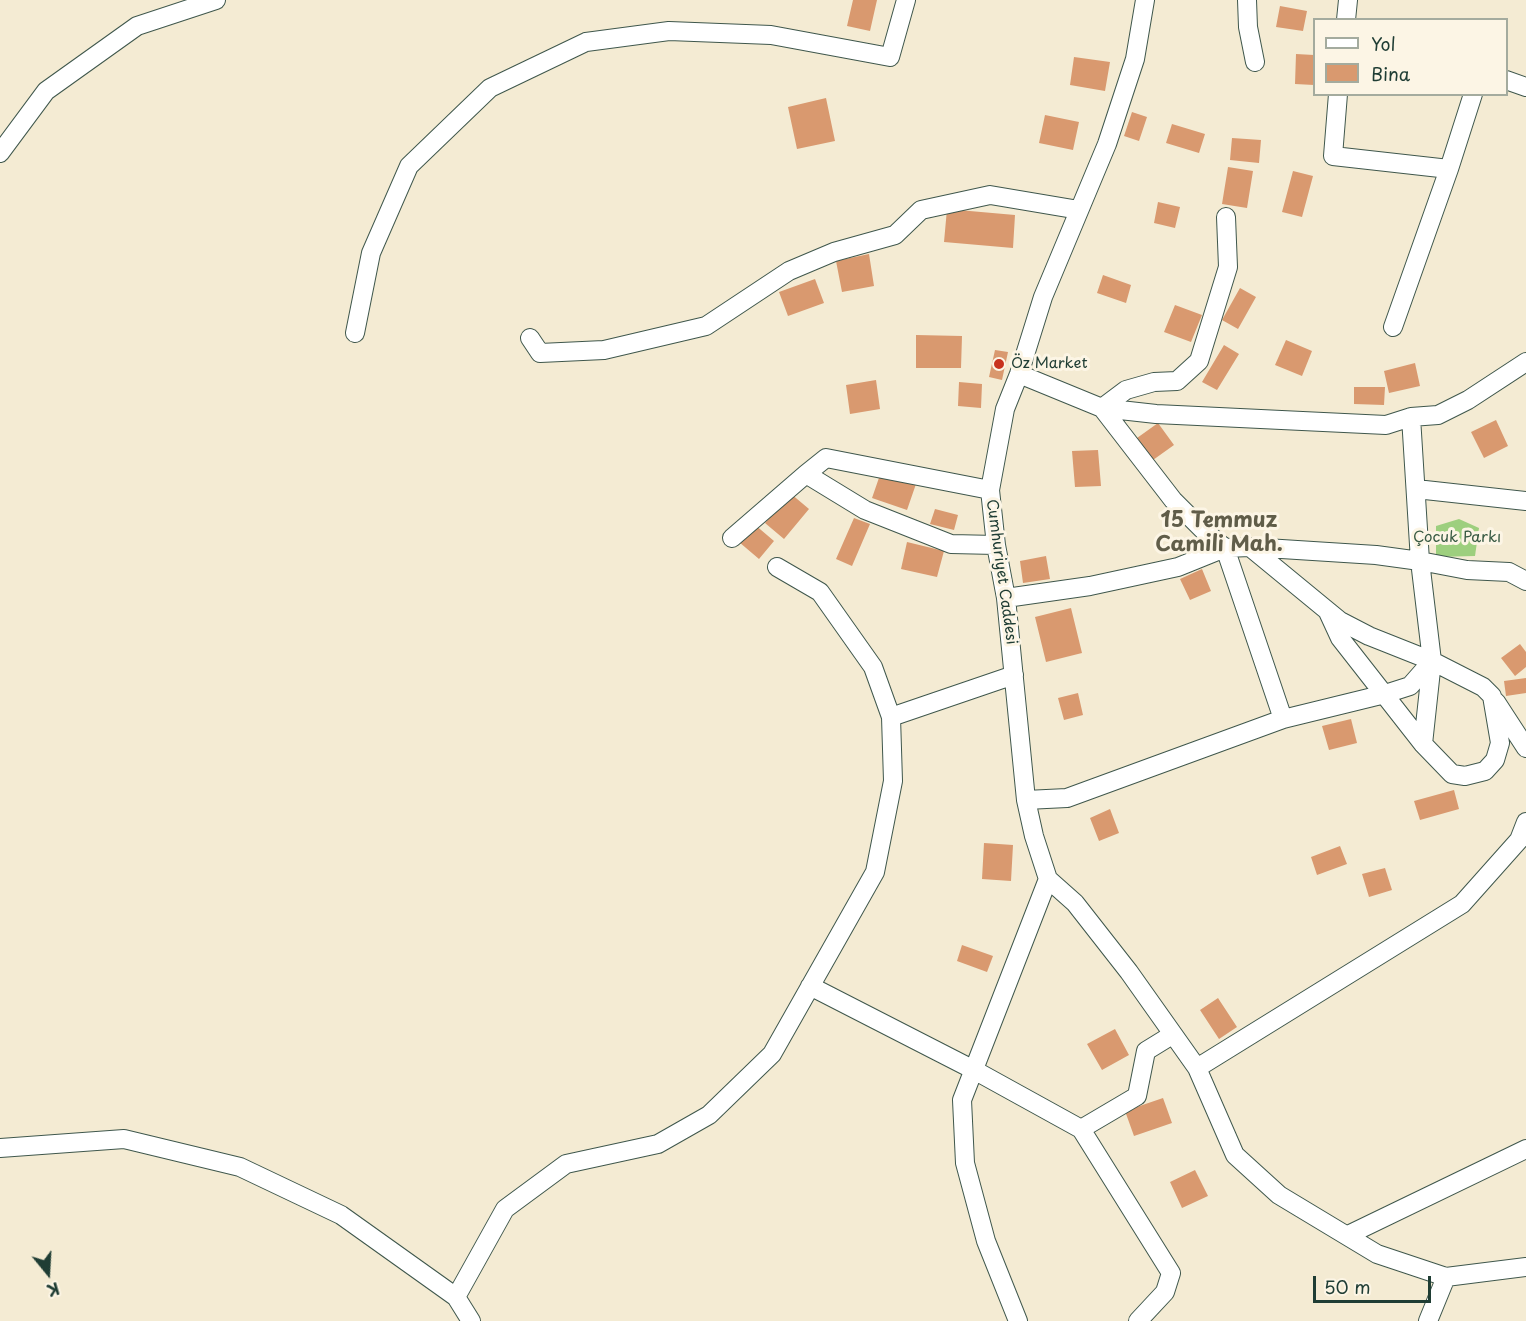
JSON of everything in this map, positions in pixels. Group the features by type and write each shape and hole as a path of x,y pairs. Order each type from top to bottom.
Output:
{"street":[{"path":"0,153 46,91 137,26 216,0"},
{"path":"355,333 371,254 409,166 490,88 586,42 669,31 771,35 890,57 906,0"},
{"name":"Cumhuriyet Caddesi","path":"1048,879 1034,836 1026,800 1006,598 996,545 990,490 1005,409 1019,374 1042,297 1107,144 1135,59 1145,0"},
{"path":"1247,0 1248,27 1255,62"},
{"path":"1346,18 1348,0"},
{"path":"1508,81 1526,87"},
{"path":"1338,96 1333,156 1449,169"},
{"path":"1393,327 1472,96"},
{"path":"530,338 540,353 604,350 706,326 789,271 834,252 895,236 921,210 990,195 1079,210"},
{"path":"1102,408 1126,390 1154,382 1177,381 1199,361 1228,267 1226,217"},
{"path":"1019,374 1102,408 1156,414 1386,425 1411,417 1438,415 1468,400 1526,362"},
{"path":"1102,408 1173,500 1203,530 1226,548 1283,719"},
{"path":"1411,417 1420,561 1432,661 1424,744"},
{"path":"732,538 826,458 990,490"},
{"path":"806,474 864,510 951,544 996,545"},
{"path":"1416,489 1526,501"},
{"path":"1250,547 1340,621 1369,636 1432,661 1483,687 1492,696 1526,748"},
{"path":"1006,598 1090,586 1167,569 1226,548 1250,547 1420,561 1467,570 1509,572 1526,581"},
{"path":"456,1298 505,1209 566,1164 658,1143 710,1114 772,1054 875,872 893,781 891,717 873,667 820,592 777,567"},
{"path":"1328,612 1340,638 1424,744 1452,774 1465,776 1485,771 1496,760 1500,743 1492,696"},
{"path":"1026,800 1067,798 1283,719 1410,686 1432,661"},
{"path":"891,717 1014,675"},
{"path":"1197,1068 1462,904 1519,840 1526,822"},
{"path":"1018,1321 987,1241 965,1163 962,1100 1048,879 1075,903 1129,972 1197,1068 1235,1155 1279,1195 1377,1254 1446,1276 1526,1267"},
{"path":"810,986 974,1070 1081,1129 1171,1273 1165,1292 1138,1321"},
{"path":"1081,1129 1137,1096 1146,1051 1172,1035"},
{"path":"0,1148 124,1139 240,1167 341,1215 456,1298 471,1321"},
{"path":"1348,1235 1526,1149"},
{"path":"1428,1321 1446,1276"}],"green space":[{"name":"Çocuk Parkı","path":"1459,519 1479,528 1475,556 1436,557 1436,526"}],"building":[{"path":"853,0 877,0 870,31 847,26"},
{"path":"1280,6 1307,11 1303,31 1276,27"},
{"path":"1296,54 1313,55 1313,85 1295,84"},
{"path":"1074,57 1110,62 1105,91 1070,85"},
{"path":"826,98 835,141 797,149 788,107"},
{"path":"1132,112 1147,117 1139,141 1124,136"},
{"path":"1045,115 1079,122 1073,150 1039,143"},
{"path":"1172,124 1205,134 1199,153 1166,143"},
{"path":"1232,138 1261,140 1259,163 1230,160"},
{"path":"1228,167 1253,171 1247,208 1222,204"},
{"path":"1293,171 1313,176 1302,217 1282,212"},
{"path":"1158,202 1180,207 1175,228 1154,223"},
{"path":"947,209 1015,215 1013,248 944,242"},
{"path":"869,254 874,286 842,292 836,261"},
{"path":"1103,275 1131,285 1126,303 1097,293"},
{"path":"815,279 824,303 788,316 779,292"},
{"path":"1240,288 1256,297 1238,329 1222,320"},
{"path":"1175,305 1202,315 1191,342 1164,332"},
{"path":"916,335 962,336 961,368 916,368"},
{"path":"1286,340 1312,351 1302,376 1275,365"},
{"path":"1224,345 1239,354 1217,390 1202,382"},
{"name":"Öz Market","path":"995,350 1008,352 1002,380 989,377"},
{"path":"1415,363 1420,386 1389,393 1384,371"},
{"path":"876,380 880,409 850,414 846,385"},
{"path":"959,382 982,384 981,408 958,406"},
{"path":"1354,387 1385,387 1384,405 1354,404"},
{"path":"1496,420 1508,446 1484,458 1471,432"},
{"path":"1158,423 1174,445 1153,460 1137,438"},
{"path":"1098,450 1101,486 1075,487 1072,451"},
{"path":"881,472 916,484 907,510 872,498"},
{"path":"790,493 809,509 784,539 765,523"},
{"path":"935,509 958,515 954,530 930,524"},
{"path":"854,518 870,524 852,566 836,559"},
{"path":"754,524 774,541 759,559 739,542"},
{"path":"907,542 944,551 937,577 901,569"},
{"path":"1046,556 1050,579 1023,583 1020,561"},
{"path":"1202,569 1211,591 1190,600 1180,579"},
{"path":"1071,608 1082,653 1046,662 1035,617"},
{"path":"1520,644 1526,652 1526,667 1515,676 1501,658"},
{"path":"1526,678 1526,693 1506,696 1504,681"},
{"path":"1078,693 1083,715 1064,720 1058,698"},
{"path":"1351,719 1357,743 1329,750 1322,726"},
{"path":"1454,790 1459,809 1420,820 1414,801"},
{"path":"1110,809 1119,833 1099,841 1090,818"},
{"path":"984,843 1013,845 1011,881 982,879"},
{"path":"1340,846 1347,864 1317,875 1311,857"},
{"path":"1385,868 1392,890 1369,897 1362,874"},
{"path":"962,945 993,956 987,972 957,961"},
{"path":"1218,998 1237,1027 1219,1039 1200,1010"},
{"path":"1115,1029 1129,1055 1102,1070 1087,1044"},
{"path":"1163,1098 1172,1123 1134,1136 1125,1111"},
{"path":"1195,1170 1208,1196 1182,1208 1170,1182"}],"place":[{"name":"Öz Market","path":"999,364"}],"district":[{"name":"15 Temmuz Camili Mah.","path":"1219,533"}]}
